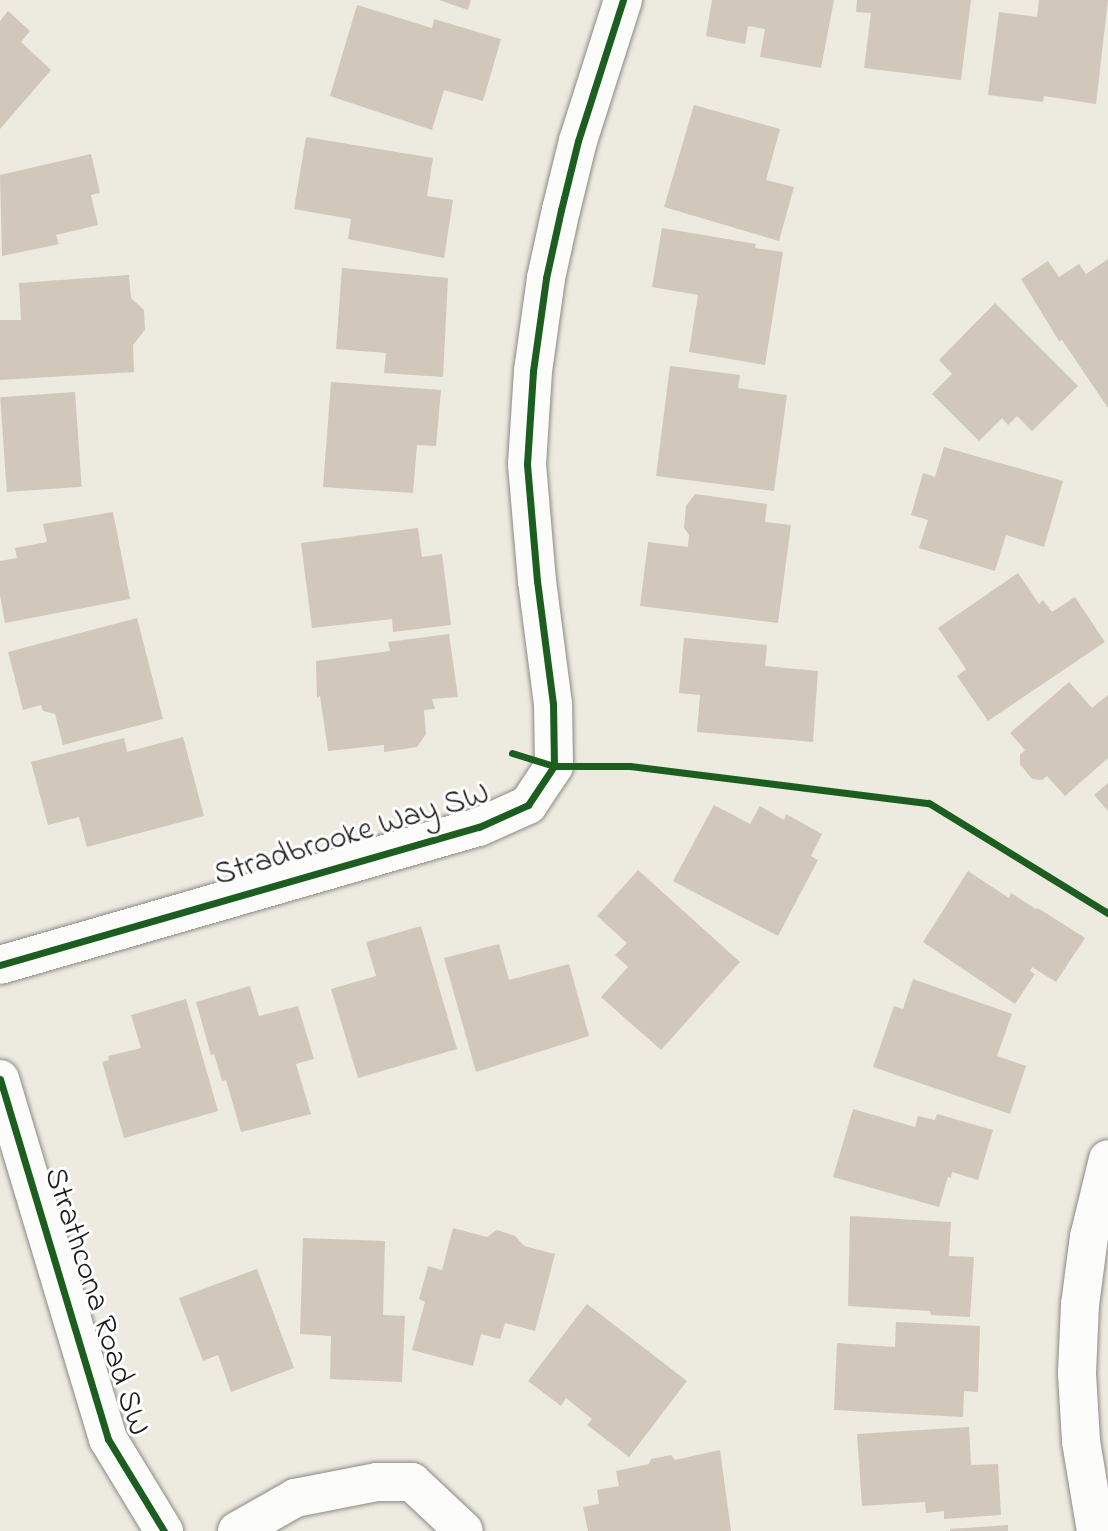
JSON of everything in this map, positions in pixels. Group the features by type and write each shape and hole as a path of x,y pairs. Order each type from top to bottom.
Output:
{"street":[{"name":"Stradbrooke Way SW","path":"0,965 479,827 528,805 554,766 553,704 537,581 527,464 533,371 546,278 561,210 578,141 623,0"},
{"name":"Strathcona Road SW","path":"0,1079 108,1440 164,1531"},
{"path":"1096,1531 1081,1441 1077,1373 1080,1305 1089,1237 1108,1159"},
{"path":"237,1531 295,1498 377,1482 412,1482 464,1531"}],"building":[{"path":"439,0 471,0 468,10"},
{"path":"712,0 834,0 821,68 760,57 765,29 748,26 745,44 706,36"},
{"path":"857,0 971,0 961,80 864,68 871,13 856,12"},
{"path":"1039,0 1108,0 1096,104 1044,96 1043,102 988,95 999,12 1037,17"},
{"path":"357,5 432,28 434,19 501,39 483,101 444,90 432,130 330,96"},
{"path":"8,11 30,31 21,42 51,70 0,129 0,21"},
{"path":"694,105 780,129 766,180 794,187 779,241 664,207"},
{"path":"306,137 433,158 427,196 453,200 444,258 348,239 351,219 294,209"},
{"path":"91,154 100,193 91,195 98,225 56,235 59,244 2,256 0,175"},
{"path":"662,228 756,244 755,248 783,252 765,365 689,352 698,295 652,287"},
{"path":"1108,259 1108,408 1062,340 1059,341 1021,279 1048,261 1059,277 1079,264 1086,274"},
{"path":"342,268 448,278 443,377 384,373 386,353 336,349"},
{"path":"129,275 131,298 144,310 145,330 133,345 134,372 0,380 0,320 21,320 19,283"},
{"path":"995,303 1078,386 1032,431 1017,416 1008,425 1002,418 979,441 932,394 952,374 939,360"},
{"path":"670,366 740,375 738,388 787,395 774,491 656,476"},
{"path":"331,382 441,390 436,446 417,445 413,493 323,487"},
{"path":"75,392 82,487 7,492 0,397"},
{"path":"944,447 1063,481 1044,547 1006,535 995,571 919,548 928,520 911,515 923,473 935,477"},
{"path":"695,494 767,504 765,522 791,525 778,623 640,606 648,542 688,547 689,535 684,528 686,506"},
{"path":"113,512 130,599 5,623 0,595 0,561 17,558 15,548 47,542 43,524"},
{"path":"418,528 422,557 442,554 451,625 393,632 392,619 312,628 301,543"},
{"path":"1018,573 1039,604 1043,600 1052,612 1075,597 1105,642 988,721 957,676 966,669 938,628"},
{"path":"137,618 163,719 63,745 55,714 43,711 41,705 23,710 8,652"},
{"path":"449,634 458,697 432,699 435,709 424,710 426,734 417,747 384,752 384,745 328,751 320,696 317,698 316,661 390,651 388,642"},
{"path":"684,638 767,645 765,666 818,671 813,742 697,732 700,695 679,693"},
{"path":"1069,682 1092,708 1108,695 1108,758 1065,796 1047,776 1042,780 1032,779 1020,764 1020,755 1025,750 1010,733"},
{"path":"183,737 204,816 87,847 79,817 48,825 31,762 124,738 127,752"},
{"path":"1108,783 1108,811 1094,795"},
{"path":"714,805 750,824 760,806 784,820 786,814 822,834 811,856 818,860 778,936 673,881"},
{"path":"638,870 740,962 661,1050 601,997 628,967 615,955 627,943 597,916"},
{"path":"968,871 1009,898 1011,893 1085,938 1056,982 1032,967 1030,971 1035,974 1015,1004 923,942"},
{"path":"421,926 457,1049 358,1078 331,989 376,976 366,942"},
{"path":"499,944 509,980 569,964 589,1036 476,1072 444,958"},
{"path":"913,979 1012,1014 997,1056 1026,1066 1010,1114 873,1067 894,1006 903,1009"},
{"path":"250,986 259,1016 298,1006 314,1059 296,1064 311,1114 241,1132 226,1080 222,1081 214,1054 211,1055 196,1002"},
{"path":"186,999 218,1111 124,1138 102,1062 109,1060 108,1056 141,1048 131,1015"},
{"path":"853,1109 915,1127 918,1116 935,1120 937,1114 993,1130 978,1180 952,1172 939,1207 833,1177"},
{"path":"850,1216 951,1222 949,1256 974,1257 970,1317 931,1315 930,1311 848,1306"},
{"path":"453,1228 487,1237 497,1230 515,1236 524,1246 555,1254 535,1331 505,1323 500,1339 481,1334 473,1366 412,1350 425,1302 419,1299 428,1266 442,1270"},
{"path":"303,1238 385,1241 383,1315 405,1316 402,1382 330,1379 331,1336 300,1334"},
{"path":"257,1269 294,1368 231,1392 218,1355 203,1361 179,1298"},
{"path":"587,1304 687,1381 629,1457 587,1425 592,1419 566,1398 561,1406 528,1381"},
{"path":"896,1322 980,1326 978,1392 964,1391 963,1417 834,1410 837,1343 895,1347"},
{"path":"969,1427 971,1465 998,1464 1001,1515 944,1519 944,1511 926,1513 925,1502 862,1506 857,1434"},
{"path":"720,1450 731,1531 588,1531 583,1507 599,1504 597,1490 619,1486 616,1471 649,1464 651,1459 671,1455 675,1460"},
{"path":"1008,1525 1008,1531 950,1531 950,1529"}],"cycle path":[{"path":"0,965 479,827 528,805 554,766 553,704 537,581 527,464 533,371 546,278 561,210 578,141 623,0"},
{"path":"512,753 554,766 630,766 929,803 1108,913"},
{"path":"0,1079 108,1439 164,1531"}]}
